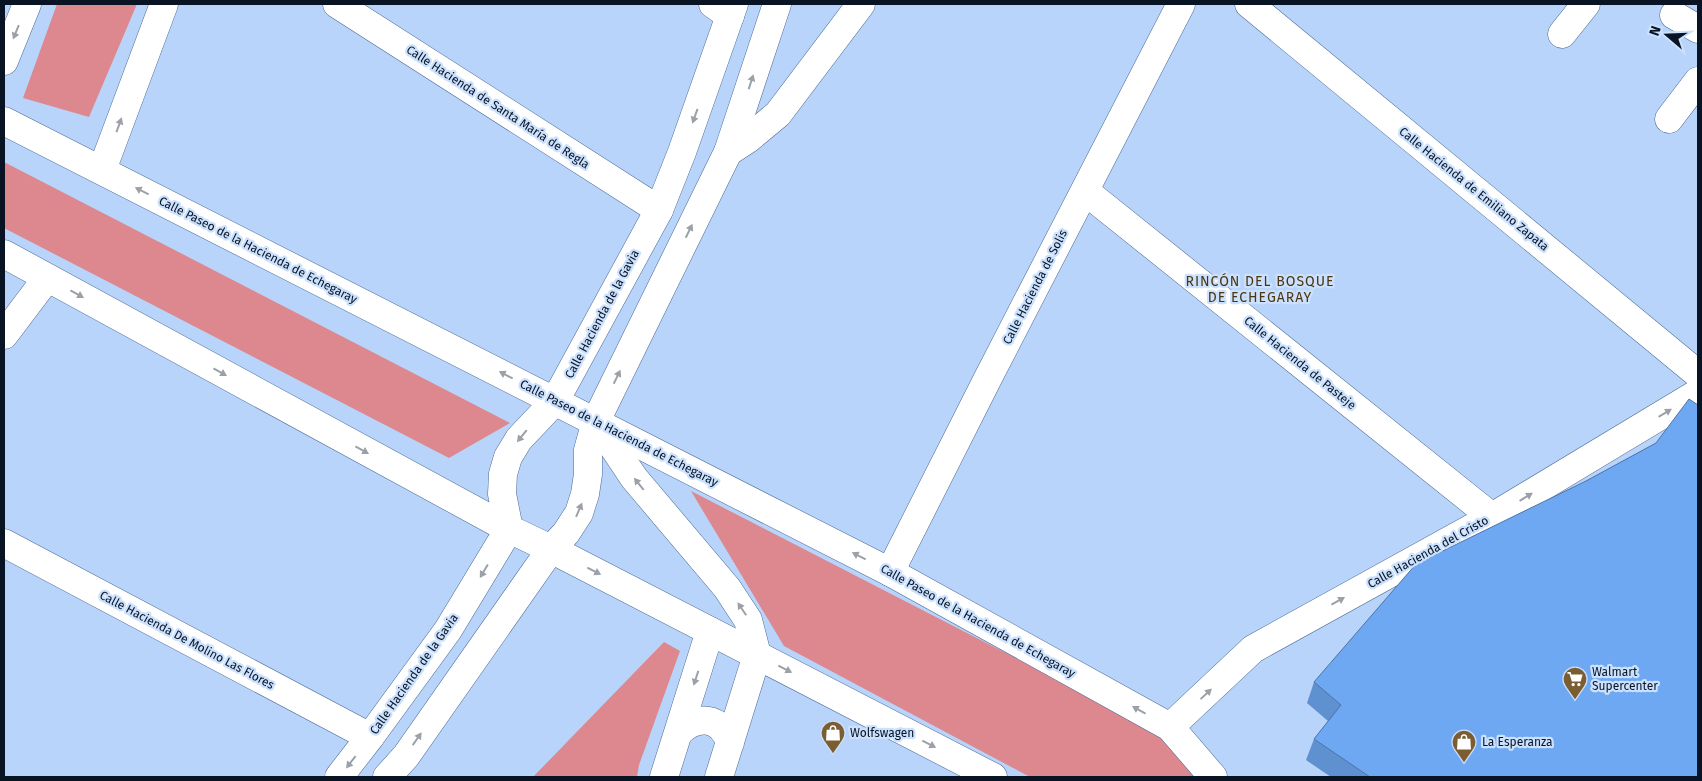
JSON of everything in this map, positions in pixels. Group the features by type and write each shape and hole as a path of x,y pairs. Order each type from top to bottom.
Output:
{"main road":[{"path":"4,61 27,4"},
{"path":"102,170 164,4"},
{"name":"Calle Hacienda de Santa María de Regla","path":"337,4 659,210"},
{"path":"387,777 406,756 551,548 566,533 579,513 585,494 588,474 588,450 596,421 728,152 777,4"},
{"path":"728,152 748,140 778,114 860,4"},
{"name":"Calle Hacienda de Solis","path":"890,572 1181,4"},
{"name":"Calle Hacienda de Emiliano Zapata","path":"1249,4 1698,374"},
{"path":"1562,34 1586,4"},
{"name":"Calle Hacienda de la Gavia","path":"339,777 448,630 509,530 502,494 503,474 508,457 519,438 555,401 659,210 682,152 726,8"},
{"path":"1674,15 1698,29"},
{"path":"1669,119 1698,81"},
{"name":"Calle Paseo de la Hacienda de Echegaray","path":"4,121 890,572 1170,728 1213,777"},
{"name":"Calle Hacienda de Pasteje","path":"1085,191 1492,517"},
{"path":"4,254 509,530 551,548 994,777"},
{"path":"4,336 47,278"},
{"name":"Calle Hacienda del Cristo","path":"1170,728 1253,649 1492,517 1698,393"},
{"path":"596,421 634,478 727,588 748,620 757,655 719,777"},
{"name":"Calle Hacienda De Molino Las Flores","path":"4,543 370,737"},
{"path":"664,777 710,631"},
{"path":"678,732 693,721 710,721 723,729 730,743"}],"shaded area":[{"path":"57,4 137,4 89,117 23,98"},
{"path":"4,162 510,423 449,458 4,228"},
{"path":"691,491 1175,740 1212,777 1030,777 784,646"},
{"path":"664,642 680,651 639,765 637,777 533,777"}],"building":[{"path":"1689,399 1698,405 1698,777 1370,777 1314,739 1341,705 1314,682 1416,564 1586,481 1656,443"}],"place":[{"name":"Walmart Supercenter","path":"1575,700"},
{"name":"Wolfswagen","path":"833,754"},
{"name":"La Esperanza","path":"1464,763"}],"district":[{"name":"RINCÓN DEL BOSQUE DE ECHEGARAY","path":"1260,290"}]}
